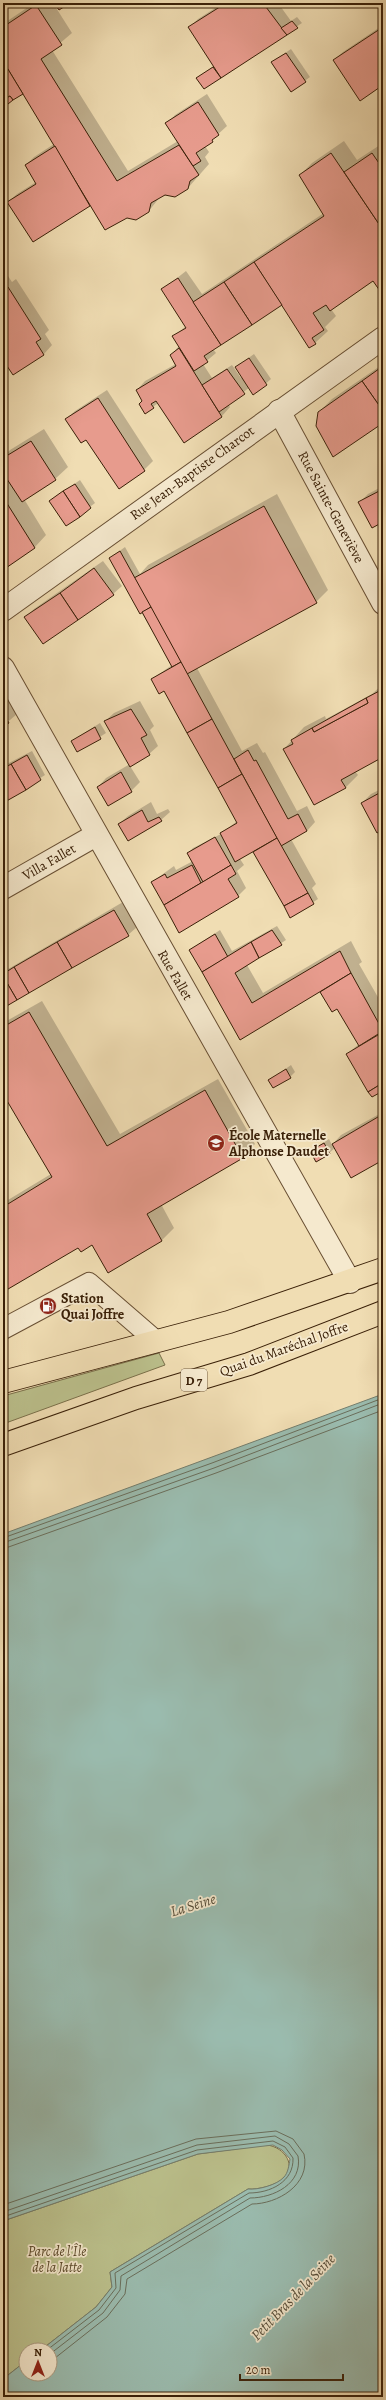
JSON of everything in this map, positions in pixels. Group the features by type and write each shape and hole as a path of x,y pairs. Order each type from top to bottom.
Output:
{"main road":[{"path":"3,1382 229,1322 350,1282 383,1269"},
{"name":"Quai du Maréchal Joffre","path":"3,1445 136,1398 249,1364 383,1312"}],"street":[{"name":"Rue Jean-Baptiste Charcot","path":"3,610 383,338"},
{"name":"Rue Sainte-Geneviève","path":"279,411 383,603"},
{"name":"Rue Fallet","path":"3,668 96,836 350,1282"},
{"name":"Villa Fallet","path":"3,888 96,836"}],"lane":[{"path":"3,1328 89,1283 156,1341"}],"green space":[{"path":"159,1353 165,1365 3,1424 3,1396"},
{"name":"Parc de l'Île de la Jatte","path":"265,2145 282,2151 286,2156 289,2167 288,2172 281,2181 257,2189 248,2189 110,2272 112,2287 96,2307 51,2342 18,2342 18,2367 3,2379 3,2221 198,2154"}],"water":[{"path":"383,1394 383,2397 3,2397 3,2379 18,2367 18,2382 58,2382 58,2342 51,2342 96,2307 112,2287 110,2272 248,2189 262,2188 281,2180 288,2169 290,2159 282,2150 273,2145 198,2154 3,2221 3,1534"}],"building":[{"path":"54,3 70,3 59,10"},
{"path":"226,3 263,3 287,35 221,78 188,27"},
{"path":"36,5 62,45 41,59 117,181 179,145 199,175 190,181 188,189 175,197 165,195 151,203 149,212 136,220 127,218 105,230 3,61 3,27"},
{"path":"292,21 298,28 287,35 281,28"},
{"path":"383,27 383,85 360,101 333,60"},
{"path":"286,53 306,82 291,92 271,62"},
{"path":"3,61 23,94 13,100 10,96 3,100"},
{"path":"213,67 221,78 204,89 196,78"},
{"path":"10,96 13,100 8,104 5,99"},
{"path":"198,102 219,135 212,140 213,142 196,153 201,161 193,166 165,123"},
{"path":"55,146 90,206 33,242 7,202 36,184 25,165"},
{"path":"331,153 383,230 383,289 380,291 373,281 330,311 326,305 313,313 324,330 312,338 316,344 309,348 254,262 324,216 299,175"},
{"path":"372,153 383,169 383,230 344,172"},
{"path":"254,262 282,305 252,325 224,282"},
{"path":"178,278 221,345 204,356 208,362 194,371 172,336 186,328 161,289"},
{"path":"224,282 252,325 221,345 193,302"},
{"path":"8,287 41,339 36,342 44,355 13,375 3,360 3,290"},
{"path":"179,348 222,417 184,443 156,401 151,404 154,408 145,414 139,404 142,401 136,390 176,366 170,355"},
{"path":"249,358 267,385 253,395 235,367"},
{"path":"383,366 383,411 362,381"},
{"path":"227,369 245,394 219,412 202,385"},
{"path":"362,381 383,411 383,430 380,425 333,457 316,426 318,412"},
{"path":"98,398 145,471 119,489 86,440 81,443 65,419"},
{"path":"31,441 56,480 22,502 3,473 3,458"},
{"path":"75,484 91,508 80,517 63,491"},
{"path":"383,489 383,522 372,528 358,502"},
{"path":"63,491 80,517 66,526 49,501"},
{"path":"3,497 35,548 3,570"},
{"path":"264,506 317,603 187,674 134,578"},
{"path":"120,551 151,607 140,614 109,558"},
{"path":"94,568 114,595 78,620 60,593"},
{"path":"60,593 78,620 43,644 24,617"},
{"path":"151,607 181,662 172,667 142,612"},
{"path":"181,662 212,719 187,733 164,691 159,694 151,679"},
{"path":"383,689 383,757 341,780 346,788 314,805 283,749 293,744 291,740 312,728 314,732 368,703 366,698"},
{"path":"366,698 368,703 314,732 312,728"},
{"path":"131,709 147,735 141,738 150,755 130,767 104,721"},
{"path":"3,713 9,723 3,727"},
{"path":"212,719 242,774 218,788 187,733"},
{"path":"95,727 101,739 77,752 71,741"},
{"path":"248,750 254,761 256,760 288,819 298,814 307,831 281,846 234,759"},
{"path":"27,755 41,780 26,790 11,764"},
{"path":"11,764 26,790 3,803 3,769"},
{"path":"121,772 132,792 108,806 97,787"},
{"path":"242,774 277,838 235,862 220,833 237,823 218,788"},
{"path":"383,791 383,830 377,833 361,803"},
{"path":"142,810 148,822 159,817 162,821 128,841 118,824"},
{"path":"215,837 231,865 203,882 187,853"},
{"path":"277,838 308,893 284,906 253,852"},
{"path":"192,865 201,883 164,905 151,882 165,874 167,878"},
{"path":"231,865 236,874 228,879 239,897 179,933 164,905"},
{"path":"308,893 314,904 290,918 284,906"},
{"path":"114,910 129,936 72,968 57,942"},
{"path":"272,930 282,945 259,958 251,942"},
{"path":"215,934 228,957 202,972 189,950"},
{"path":"57,942 72,968 29,993 14,967"},
{"path":"251,942 259,958 235,973 252,1003 340,951 351,973 240,1040 202,972"},
{"path":"14,967 29,993 17,1000 3,976 3,974"},
{"path":"351,973 383,1031 359,1046 337,1009 332,1012 320,992"},
{"path":"3,976 17,1000 5,1007 3,1005"},
{"path":"29,1012 107,1146 205,1090 243,1158 147,1214 162,1241 108,1273 92,1245 81,1252 78,1248 3,1292 3,1207 52,1177 3,1094 3,1027"},
{"path":"383,1032 383,1087 381,1084 368,1092 346,1054"},
{"path":"286,1069 291,1078 273,1088 268,1080"},
{"path":"381,1084 383,1091 372,1097 368,1092"},
{"path":"383,1114 383,1160 351,1178 332,1144"},
{"path":"324,1143 330,1154 316,1162 310,1151"}],"place":[{"name":"École Maternelle Alphonse Daudet","path":"216,1143"},
{"name":"Station Quai Joffre","path":"48,1306"}],"water label":[{"name":"La Seine","path":"193,1905"},
{"name":"Petit Bras de la Seine","path":"293,2297"}]}
